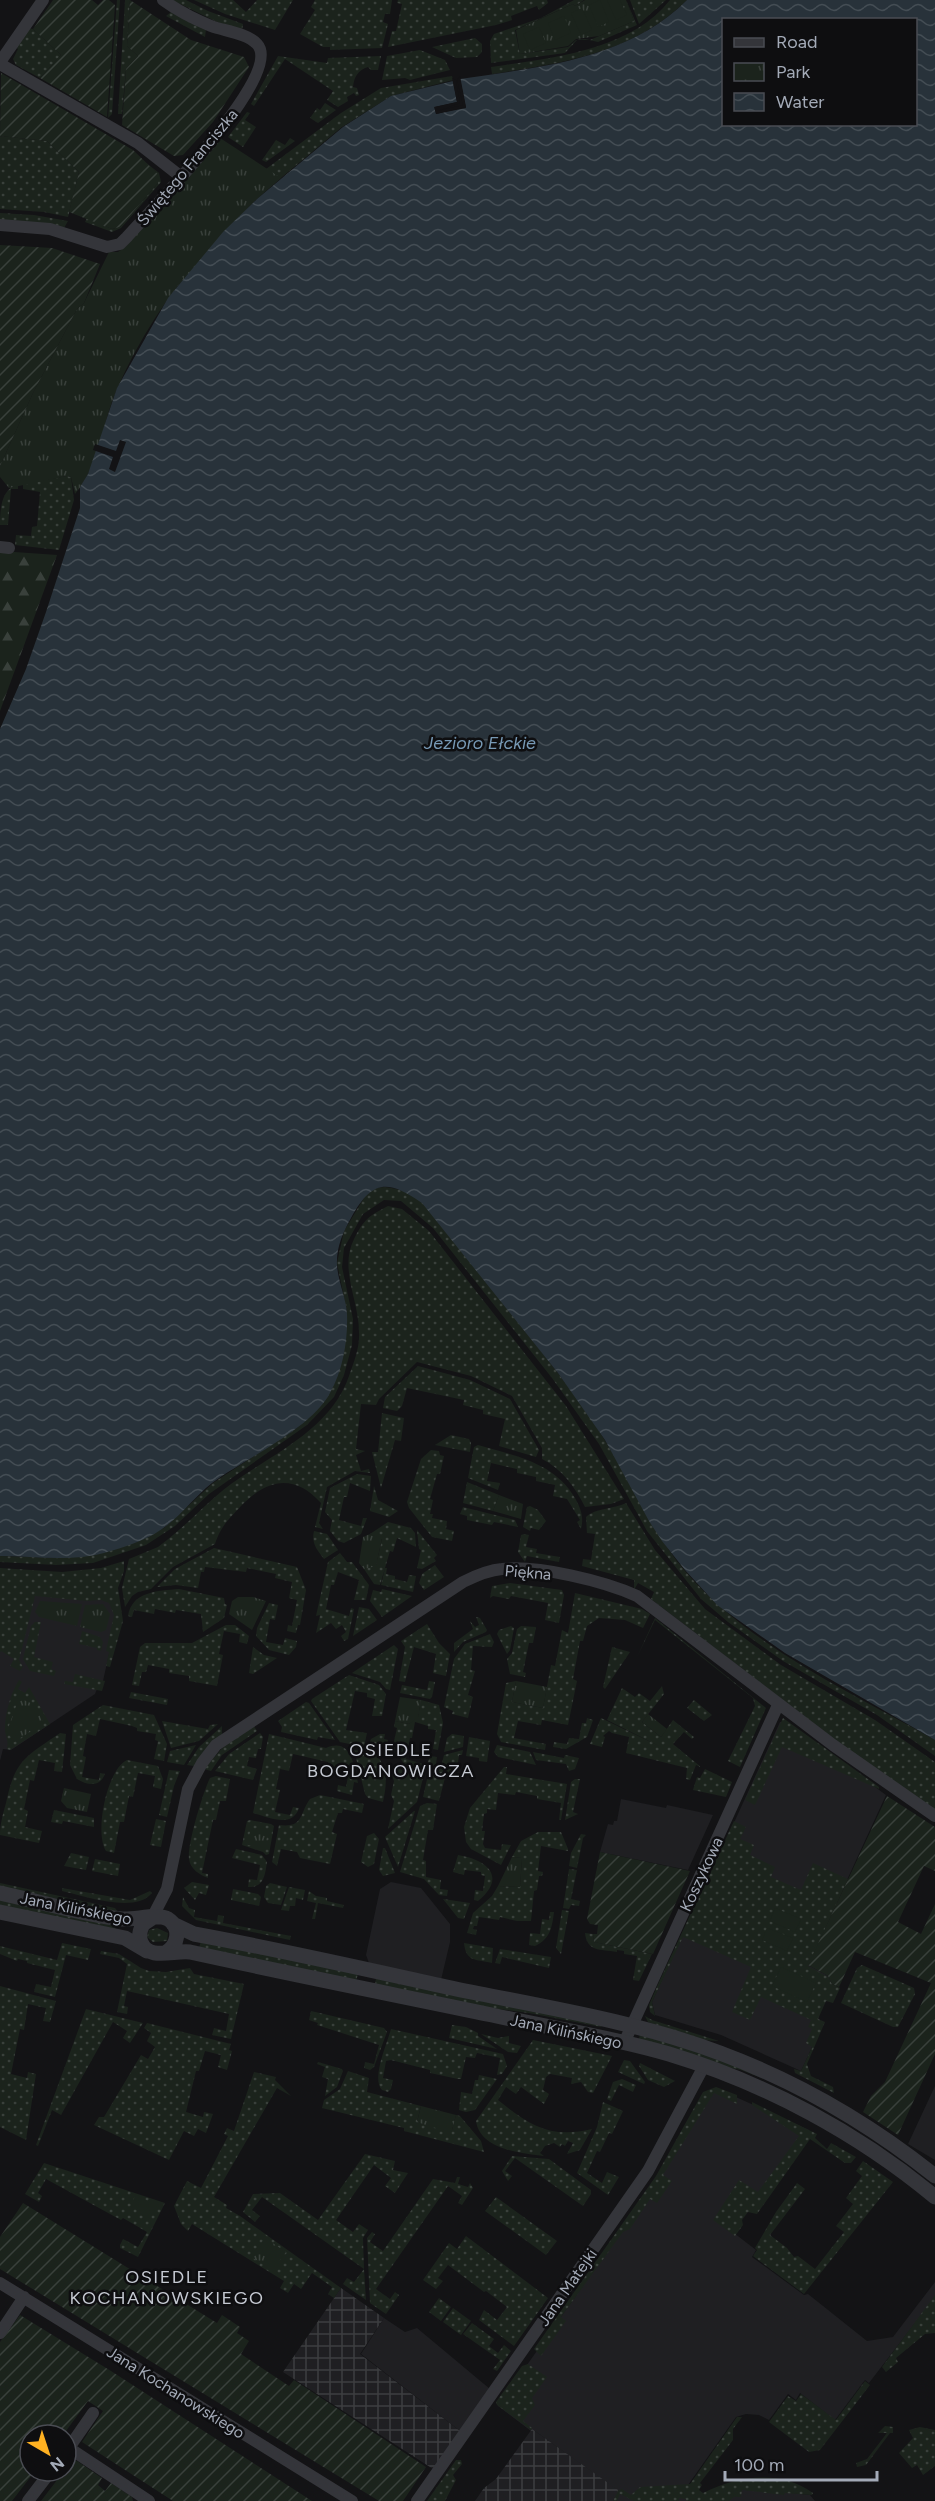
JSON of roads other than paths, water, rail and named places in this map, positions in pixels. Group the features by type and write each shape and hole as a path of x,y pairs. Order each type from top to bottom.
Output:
{"street":[{"path":"44,0 0,63 138,143 180,176"},
{"name":"Świętego Franciszka","path":"0,225 50,229 103,246 123,242 218,133 241,103 259,70 261,50 254,41 197,20 163,0"},
{"name":"Piękna","path":"152,1918 167,1889 188,1789 202,1763 216,1745 463,1582 489,1571 519,1568 537,1570 599,1583 631,1593 653,1606 778,1705 889,1786 935,1816"},
{"name":"Koszykowa","path":"624,2043 778,1705"},
{"name":"Piękna","path":"167,1889 173,1924"},
{"name":"Jana Kilińskiego","path":"0,1893 121,1919 152,1918"},
{"name":"Jana Kilińskiego","path":"0,1912 125,1938 148,1951"},
{"path":"161,1917 173,1924 177,1933 175,1943 165,1953 153,1954 141,1944 139,1934 143,1924 152,1918 161,1917"},
{"name":"Jana Kilińskiego","path":"173,1924 194,1934 632,2026 718,2052 805,2090 879,2134 935,2176"},
{"name":"Jana Kilińskiego","path":"165,1953 190,1952 624,2043 704,2066 766,2092 819,2118 896,2167 935,2197"},
{"name":"Jana Matejki","path":"417,2501 648,2172 704,2066"},
{"name":"Jana Kochanowskiego","path":"0,2283 352,2501"},
{"path":"0,2333 24,2297"},
{"path":"78,2435 93,2413"},
{"path":"78,2456 147,2500"},
{"path":"28,2501 42,2483"}],"water":[{"name":"Jezioro Ełckie","path":"687,0 935,0 935,1740 785,1653 717,1605 662,1541 605,1440 558,1373 422,1203 390,1187 373,1190 366,1196 351,1218 341,1240 337,1265 347,1314 344,1355 330,1393 308,1419 277,1442 212,1483 169,1524 141,1540 91,1556 52,1558 0,1556 0,729 26,669 46,612 80,508 80,487 88,474 117,388 168,298 223,232 257,199 343,127 391,96 453,81 457,102 435,107 436,114 466,108 460,79 551,65 610,48 637,36 663,20"}],"district":[{"name":"OSIEDLE BOGDANOWICZA","path":"391,1760"},
{"name":"OSIEDLE KOCHANOWSKIEGO","path":"167,2287"}]}
